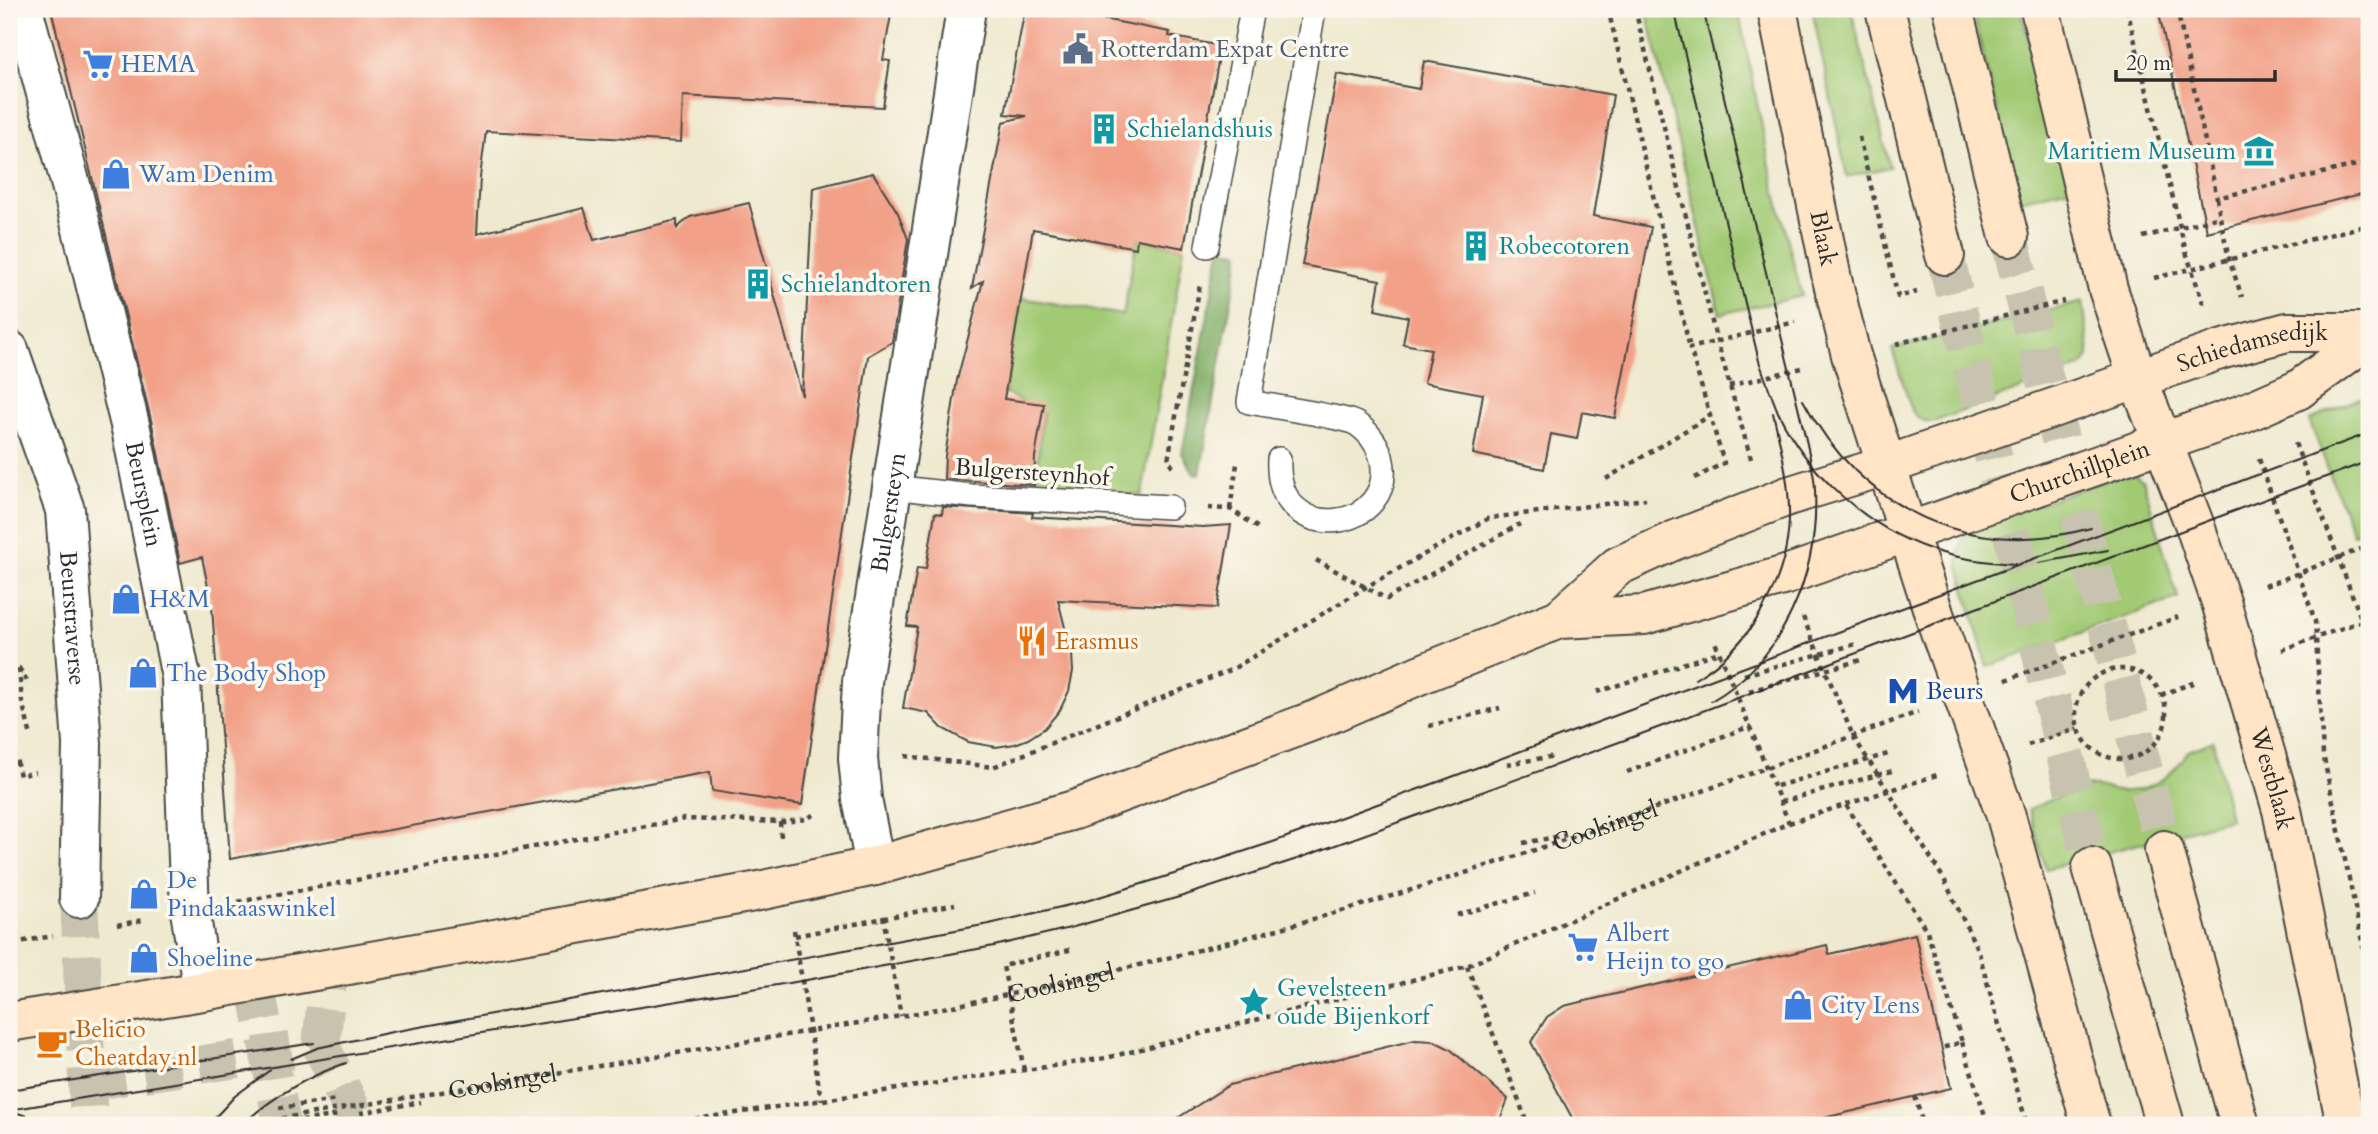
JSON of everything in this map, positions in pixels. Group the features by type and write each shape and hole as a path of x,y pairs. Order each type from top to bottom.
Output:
{"main road":[{"name":"Blaak","path":"1777,9 1840,311 1885,466"},
{"path":"1885,9 1945,254"},
{"path":"1953,9 2009,237"},
{"path":"1559,619 1618,566 1673,541 1788,496 1885,466 2138,379 2108,289 2040,9"},
{"name":"Schiedamsedijk","path":"2138,379 2220,350 2287,332 2369,332"},
{"name":"Schiedamsedijk","path":"2163,442 2280,400 2369,338"},
{"name":"Churchillplein","path":"1908,533 2163,442 2138,379"},
{"name":"Westblaak","path":"2163,442 2221,601 2283,810 2346,1125"},
{"path":"1885,466 2006,816 2091,1125"},
{"path":"9,1022 203,991 789,885 875,866 1073,810 1318,719 1559,619 1644,615 1786,575 1908,533"},
{"path":"2164,850 2240,1125"},
{"path":"2092,867 2165,1125"}],"street":[{"name":"Beursplein","path":"23,9 72,189 131,429 181,677 190,911 203,991"},
{"name":"Bulgersteyn","path":"875,866 859,769 862,682 966,9"},
{"name":"Beurstraverse","path":"9,350 65,510 82,744 79,898"}],"lane":[{"path":"1207,246 1252,9"},
{"path":"1279,459 1280,483 1287,499 1298,512 1314,520 1331,523 1348,520 1363,511 1374,498 1381,483 1383,465 1378,449 1369,434 1355,424 1339,418 1250,402 1314,9"},
{"name":"Bulgersteynhof","path":"891,486 972,496 1170,507"}],"path":[{"path":"1608,9 1690,348 1724,463 1690,480"},
{"path":"1635,9 1729,386 2369,225"},
{"path":"2127,9 2191,268"},
{"path":"2177,9 2220,216"},
{"path":"1858,137 1884,243"},
{"path":"2217,198 2369,162"},
{"path":"1175,471 1168,460 1207,246"},
{"path":"2229,259 2258,340"},
{"path":"1690,348 1898,297"},
{"path":"2161,695 2362,621 2280,400"},
{"path":"1606,479 1711,415"},
{"path":"108,926 684,819 780,822 807,819 823,807 826,775 909,755 993,767 1233,669 1366,587 1489,518 1657,498 1673,541"},
{"path":"1366,587 1387,599 1520,524"},
{"path":"2027,1125 1979,953 1944,879 1853,736 2369,546"},
{"path":"2300,573 2315,621 2323,754 2369,975"},
{"path":"1697,600 1789,823"},
{"path":"1744,675 1856,644"},
{"path":"1597,692 1719,652"},
{"path":"1749,691 1861,660"},
{"path":"9,666 19,668 26,677"},
{"path":"19,668 22,701 34,747"},
{"path":"2126,669 2153,682 2166,709 2160,738 2151,749 2138,757 2123,760 2109,758 2096,752 2085,742 2077,729 2078,699 2086,686 2097,676 2110,670 2126,669"},
{"path":"1428,726 1500,708"},
{"path":"1626,772 1751,726"},
{"path":"655,1125 1105,1058 1467,966 1789,823 2077,729"},
{"name":"Coolsingel","path":"242,1125 1008,996 1264,933 1438,882 1550,845 1853,736"},
{"path":"1777,786 1888,754"},
{"path":"1507,764 1555,756"},
{"path":"9,760 16,758"},
{"path":"1781,802 1892,771"},
{"path":"1846,805 1927,931 1987,1125"},
{"path":"780,822 821,1100"},
{"path":"1523,844 1566,835"},
{"path":"875,866 901,1016"},
{"path":"1457,915 1535,893"},
{"path":"795,936 955,904"},
{"path":"9,925 11,944 54,936"},
{"path":"1024,1070 1003,966 1073,949"},
{"path":"1467,966 1528,1125"},
{"path":"1942,1048 1962,1042"},
{"path":"1915,1096 1923,1125"},
{"path":"279,1108 337,1100"},
{"path":"360,1113 421,1102"},
{"path":"282,1124 339,1115"}],"green space":[{"path":"1646,9 1738,9 1773,181 1802,296 1720,314"},
{"path":"1812,9 1851,9 1890,167 1847,177"},
{"path":"1972,9 2020,9 2070,188 2019,200"},
{"path":"1137,239 1184,248 1142,495 1034,492 1043,412 1005,393 1021,298 1123,315"},
{"path":"1220,250 1240,252 1200,474 1194,474 1182,453"},
{"path":"2083,302 2089,356 2083,366 1936,421 1923,420 1912,411 1892,349"},
{"path":"2369,394 2369,528 2353,534 2309,420"},
{"path":"2131,471 2143,481 2178,598 1987,667 1959,567 1960,546 1970,528"},
{"path":"2213,741 2230,819 2046,869 2029,809 2090,786 2128,791 2149,786 2167,776 2188,751"}],"building":[{"path":"51,9 892,9 883,60 890,61 883,107 683,96 681,142 486,131 480,177 477,234 584,208 594,240 677,220 677,228 690,217 749,203 802,396 813,188 873,173 898,213 908,239 892,342 868,356 802,805 712,791 710,772 230,859 212,607 202,557 180,563 152,424"},
{"name":"Schielandshuis","path":"1025,9 1077,18 1077,14 1170,32 1169,36 1221,46 1184,248 1137,239 1136,248 1033,229 1004,399 1044,404 1035,457 1034,485 944,479 957,380 983,281 972,288 1003,122 1027,116 1005,114"},
{"path":"2158,9 2369,9 2369,192 2207,232"},
{"name":"Robecotoren","path":"1424,61 1613,95 1593,216 1651,227 1615,418 1582,412 1577,439 1551,434 1544,469 1473,454 1483,394 1424,383 1431,349 1403,344 1408,317 1375,310 1380,280 1302,265 1337,74 1419,89"},
{"path":"943,507 1033,513 1032,517 1203,527 1231,525 1217,608 1058,600 1072,655 1073,671 1069,691 1060,710 1045,728 1015,744 996,747 968,742 942,728 928,713 903,708 917,627 907,626 917,568 926,569 935,513 942,514"},
{"path":"1915,934 1951,1088 1794,1125 1576,1125 1531,1042 1547,1017 1564,1006 1827,945 1829,954"},
{"path":"1415,1040 1434,1041 1450,1049 1508,1099 1498,1125 1167,1125 1229,1085"}],"tunnel":[{"path":"2009,237 2164,850"},
{"path":"1945,255 2092,867"},
{"path":"79,898 89,1125"},
{"path":"321,1046 329,969 333,968"},
{"path":"255,983 269,1054 321,1046 354,1114 360,1113"},
{"path":"87,1082 269,1054 282,1124"}],"tram line":[{"path":"1674,9 1759,361 1778,412 1790,434 1822,476 1861,512 1883,527 1940,552 1972,560 2015,564"},
{"path":"1703,9 1807,444 1815,491 1811,552 1792,611 1759,662 1737,684 1711,701"},
{"path":"1803,400 1827,438 1855,471 1888,498 1923,518 1962,531 2003,537 2046,536 2091,528"},
{"path":"1695,679 1715,666 1748,631 1762,611 1781,566 1787,543 1789,506 1773,413"},
{"path":"291,1059 317,1048 392,1032 989,924 1086,901 1273,842 1449,778 2369,433"},
{"path":"2228,513 2369,461"},
{"path":"9,1110 801,981 994,946 1070,928 1183,896 1297,859 1644,733 2237,510"},
{"path":"2039,563 2108,550"},
{"path":"9,1090 314,1043"},
{"path":"242,1125 291,1088 346,1063"},
{"path":"208,1125 235,1096 270,1070"},
{"path":"12,1111 52,1125"}],"place":[{"name":"Rotterdam Expat Centre","path":"1078,49"},
{"name":"HEMA","path":"98,64"},
{"name":"Schielandshuis","path":"1104,129"},
{"name":"Maritiem Museum","path":"2259,151"},
{"name":"Wam Denim","path":"116,174"},
{"name":"Robecotoren","path":"1476,246"},
{"name":"Schielandtoren","path":"758,284"},
{"name":"H&M","path":"126,599"},
{"name":"Erasmus","path":"1032,641"},
{"name":"The Body Shop","path":"143,673"},
{"name":"Beurs","path":"1903,691"},
{"name":"De Pindakaaswinkel","path":"144,894"},
{"name":"Albert Heijn to go","path":"1583,947"},
{"name":"Shoeline","path":"144,958"},
{"name":"Gevelsteen oude Bijenkorf","path":"1254,1002"},
{"name":"City Lens","path":"1798,1005"},
{"name":"Belicio Cheatday.nl","path":"52,1043"}]}
